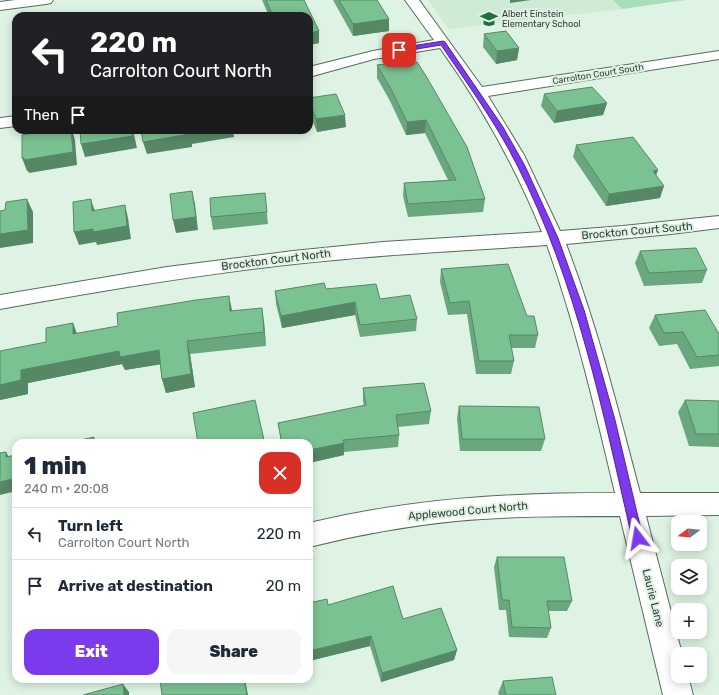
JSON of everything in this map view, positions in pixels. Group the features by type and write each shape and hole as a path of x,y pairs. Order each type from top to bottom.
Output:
{"street":[{"path":"0,6 46,0"},
{"name":"Laurie Lane","path":"412,0 500,127 522,166 554,238 580,310 610,420 629,505 678,695"},
{"path":"313,71 373,55 443,43"},
{"name":"Carrolton Court South","path":"477,93 719,55"},
{"path":"0,123 12,122"},
{"name":"Brockton Court South","path":"554,238 656,230 719,222"},
{"name":"Brockton Court North","path":"0,302 226,265 335,253 554,238"},
{"name":"Applewood Court North","path":"313,534 384,519 475,508 719,504"}],"shaded area":[{"name":"Albert Einstein Elementary School","path":"428,0 613,0 622,9 449,29"}],"green space":[{"path":"613,0 685,0 622,9"}],"building":[{"path":"266,0 304,0 310,12 271,12"},
{"path":"339,0 377,0 389,19 353,24"},
{"path":"313,19 319,31 313,32"},
{"path":"506,31 519,48 497,51 484,34"},
{"path":"402,62 403,64 417,62 426,76 467,147 485,199 408,204 404,183 456,180 426,120 407,122 391,89 377,65"},
{"path":"592,87 607,103 557,111 544,94"},
{"path":"336,94 345,115 316,119 313,111 313,97"},
{"path":"71,134 73,152 24,160 24,158 22,158 22,135"},
{"path":"80,134 133,134 133,136 81,144"},
{"path":"142,134 190,134 143,142"},
{"path":"633,137 658,170 653,171 664,186 609,194 576,145"},
{"path":"192,191 196,217 173,220 170,194"},
{"path":"265,193 267,212 211,217 210,198"},
{"path":"27,199 28,230 0,234 0,211 5,210 6,202"},
{"path":"91,199 92,211 125,205 127,226 93,232 93,229 74,232 73,202"},
{"path":"696,248 707,270 649,273 640,251"},
{"path":"508,264 527,316 534,316 538,335 509,335 514,361 479,361 469,301 450,303 441,269"},
{"path":"324,283 326,289 376,284 380,299 410,295 417,319 360,325 355,302 281,316 275,291"},
{"path":"229,296 230,311 262,308 264,332 187,341 191,374 162,379 159,350 120,357 119,351 21,370 21,380 0,385 0,351 46,342 46,328 73,323 73,334 118,326 117,313"},
{"path":"705,310 719,334 719,355 697,357 683,332 664,333 655,315"},
{"path":"424,383 431,411 396,415 399,435 343,440 344,443 313,449 313,439 281,439 278,423 366,405 363,388"},
{"path":"255,400 264,439 197,439 193,413"},
{"path":"685,400 719,401 719,434 696,434"},
{"path":"459,406 539,407 545,439 462,439"},
{"path":"6,452 6,457 12,456 12,479 0,482 0,453"},
{"path":"497,557 564,557 572,601 547,601 551,628 512,627 509,600 502,600"},
{"path":"393,586 403,619 441,608 457,650 382,673 371,636 313,650 313,602 327,599 328,605"},
{"path":"552,677 556,695 506,695 503,681"},
{"path":"160,683 245,683 247,695 162,695"},
{"path":"123,684 124,695 83,695"}],"place":[{"name":"Albert Einstein Elementary School","path":"489,19"}],"route":[{"path":"399,50 443,43 500,127 522,166 554,238 580,310 610,420 638,538"}]}
